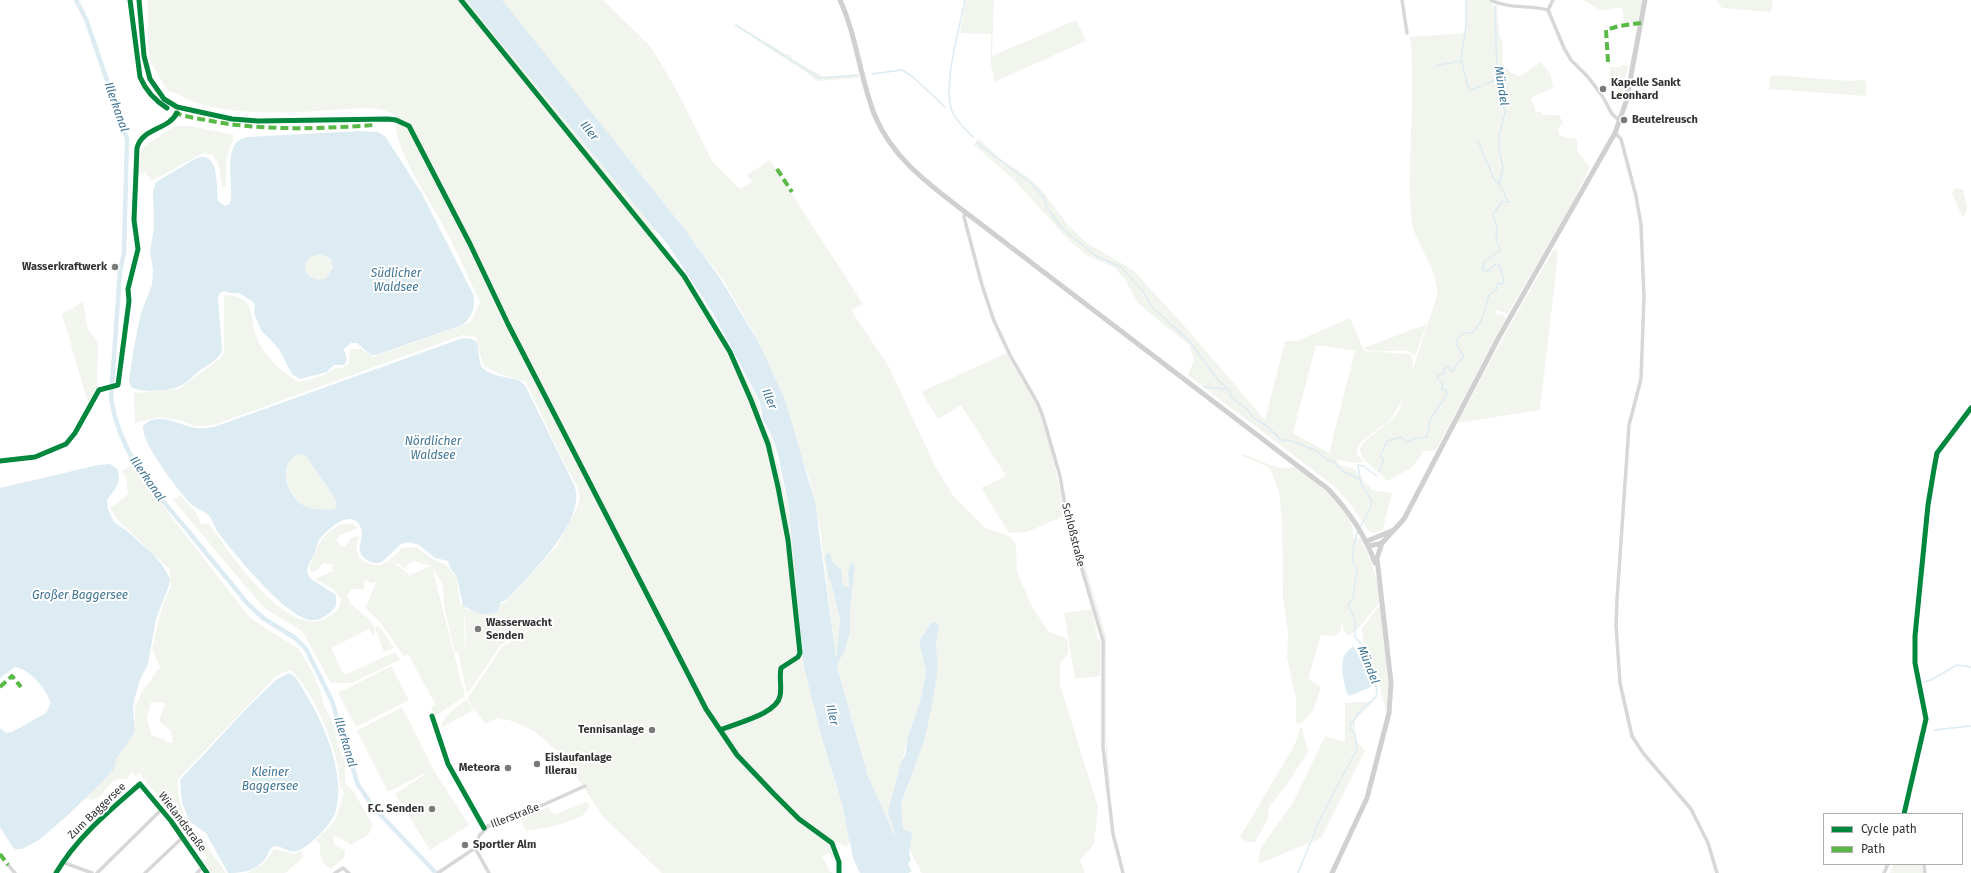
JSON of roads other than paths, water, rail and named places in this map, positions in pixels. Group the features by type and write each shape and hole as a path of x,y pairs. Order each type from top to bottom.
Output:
{"main road":[{"path":"840,0 851,29 870,100 882,130 892,147 906,163 921,178 1328,489 1355,522 1364,536 1378,569"},
{"path":"1332,873 1367,798 1389,713 1391,683 1377,558 1382,543 1395,529 1411,507 1499,337 1615,133 1620,121 1630,80 1645,0"},
{"path":"1368,544 1395,529"},
{"path":"1368,544 1382,543"}],"street":[{"path":"1402,0 1407,33"},
{"path":"1491,0 1502,4 1536,7 1548,10"},
{"path":"1553,0 1548,10 1564,48 1571,60 1588,77 1603,97 1612,114 1620,121"},
{"path":"1615,133 1621,139 1636,196 1644,258 1641,380 1629,425 1616,625 1620,683 1632,736 1643,753 1695,815 1708,843 1717,873"},
{"name":"Schloßstraße","path":"966,212 964,217 982,285 994,321 1010,355 1037,402 1043,417 1060,476 1067,518 1103,641 1103,747 1113,834 1122,873"},
{"path":"0,461 35,457 66,444 75,433 99,390"},
{"path":"1904,813 1926,719 1915,663 1915,636 1928,505 1937,453 1971,408"},
{"path":"432,716 448,764 484,828"},
{"name":"Wielandstraße","path":"140,784 162,809 207,873"},
{"name":"Zum Baggersee","path":"56,873 62,862 89,829 140,784"},
{"name":"Illerstraße","path":"475,848 484,828 585,786"},
{"path":"97,873 162,809"},
{"path":"145,873 182,838"},
{"path":"440,872 475,848 489,873"},
{"path":"62,862 92,873"},
{"path":"8,865 15,873"},
{"path":"197,873 203,867"},
{"path":"335,873 343,868 349,873"}],"water":[{"name":"Iller","path":"466,0 502,0 686,231 720,278 759,343 785,400 815,502 836,658 840,620 829,579 825,556 829,552 834,564 842,570 842,583 846,587 849,586 848,574 851,563 855,566 850,609 850,632 844,653 838,662 837,667 868,776 896,839 888,811 901,763 906,753 907,740 920,702 926,672 919,641 932,622 939,624 936,644 938,667 933,700 924,742 901,803 903,830 912,832 909,854 911,860 908,864 912,871 908,873 860,873 853,858 842,804 822,738 804,667 789,508 779,459 774,441 763,420 760,402 713,313 668,245"},
{"name":"Südlicher Waldsee","path":"360,131 378,132 385,136 421,192 473,294 474,303 471,315 468,319 462,325 376,355 371,355 357,343 351,343 344,349 347,360 344,365 334,365 327,372 300,379 292,374 279,349 261,330 254,313 255,305 252,301 239,293 224,291 220,293 218,297 222,350 217,359 176,388 148,391 131,387 129,380 141,313 152,285 153,270 150,251 154,228 153,191 156,182 195,159 203,157 209,159 213,164 218,201 225,206 230,204 230,167 233,148 238,141 247,137","holes":["321,254 331,259 333,268 326,278 318,280 314,279 306,272 305,264 310,257"]},
{"name":"Nördlicher Waldsee","path":"463,338 472,339 477,342 482,367 492,374 516,379 525,385 574,485 576,499 573,514 565,530 542,561 508,599 501,602 498,611 489,614 476,612 463,606 457,577 450,568 448,561 435,558 419,545 408,542 401,544 382,562 371,562 362,556 360,552 362,531 360,526 356,521 350,519 344,520 331,528 321,538 308,566 307,570 311,579 336,595 336,606 331,612 322,618 311,620 300,616 274,596 234,553 217,531 208,515 192,505 184,497 154,454 144,434 143,426 154,419 166,419 194,428 214,427","holes":["298,454 306,456 335,498 337,505 335,509 314,509 307,507 300,503 290,490 287,482 287,466 291,459"]},
{"name":"Großer Baggersee","path":"110,464 117,469 119,474 117,486 107,500 108,509 114,522 127,531 153,554 163,566 170,579 156,619 148,664 140,680 134,700 133,709 135,732 116,759 114,769 67,816 39,840 22,849 15,849 0,827 0,728 6,733 12,732 46,713 51,703 37,680 21,669 15,667 0,678 0,488 98,465"},
{"path":"1353,646 1359,656 1371,687 1349,696 1344,682 1342,665 1344,656"},
{"name":"Kleiner Baggersee","path":"289,673 298,680 311,703 331,748 338,780 336,810 326,828 302,849 294,852 274,846 265,859 253,869 244,872 228,873 206,833 189,821 182,802 180,780 247,708 277,679"}],"waterway":[{"name":"Illerkanal","path":"76,0 86,19 127,139 124,253 120,271 111,399 122,438 140,471 151,486 247,603 263,618 295,638 306,649 332,701 358,785 374,808 436,873"},
{"path":"965,0 950,72 949,100 956,118 973,137"},
{"path":"1466,0 1466,26 1461,59 1468,87 1471,90 1481,86"},
{"name":"Mündel","path":"1379,471 1384,460 1380,456 1387,441 1401,437 1407,442 1416,438 1427,437 1430,420 1447,394 1446,390 1442,390 1443,383 1437,378 1439,375 1444,373 1443,370 1447,367 1449,367 1451,372 1454,370 1457,363 1464,357 1457,346 1456,340 1465,333 1471,333 1475,330 1481,321 1489,295 1496,290 1498,283 1503,284 1504,282 1499,264 1494,265 1488,271 1482,270 1485,261 1501,250 1496,241 1497,228 1493,214 1502,202 1509,201 1504,196 1505,192 1501,189 1499,183 1503,167 1499,150 1499,135 1505,113 1497,73 1496,5"},
{"path":"736,25 819,78 859,75"},
{"path":"1436,67 1438,65 1462,61"},
{"path":"872,74 902,70 913,77 945,107"},
{"path":"1484,85 1492,81 1499,82"},
{"path":"1478,141 1495,181 1499,183"},
{"path":"977,143 1032,184 1044,198 1047,208 1063,229 1096,256 1121,267 1143,291 1151,306 1189,341 1218,380 1229,390 1231,397 1247,409 1254,418 1267,426 1281,440 1292,441 1315,450 1328,460 1333,461 1342,471 1359,479"},
{"path":"1204,387 1226,389"},
{"name":"Mündel","path":"1360,527 1371,507 1372,501 1361,484 1358,465 1363,466 1377,476"},
{"name":"Mündel","path":"1298,873 1321,817 1357,749 1355,734 1350,728 1350,725 1361,710 1376,697 1377,690 1361,644 1355,637 1355,620 1348,605 1353,598 1357,569 1353,562 1353,548 1358,530"},
{"path":"1924,682 1931,680 1957,665 1971,667"},
{"path":"1934,730 1971,726"}],"place":[{"name":"Kapelle Sankt Leonhard","path":"1603,89"},
{"name":"Beutelreusch","path":"1624,120"},
{"name":"Wasserkraftwerk","path":"115,267"},
{"name":"Wasserwacht Senden","path":"478,629"},
{"name":"Tennisanlage","path":"652,730"},
{"name":"Eislaufanlage Illerau","path":"537,764"},
{"name":"Meteora","path":"508,768"},
{"name":"F.C. Senden","path":"432,809"},
{"name":"Sportler Alm","path":"465,845"}]}
